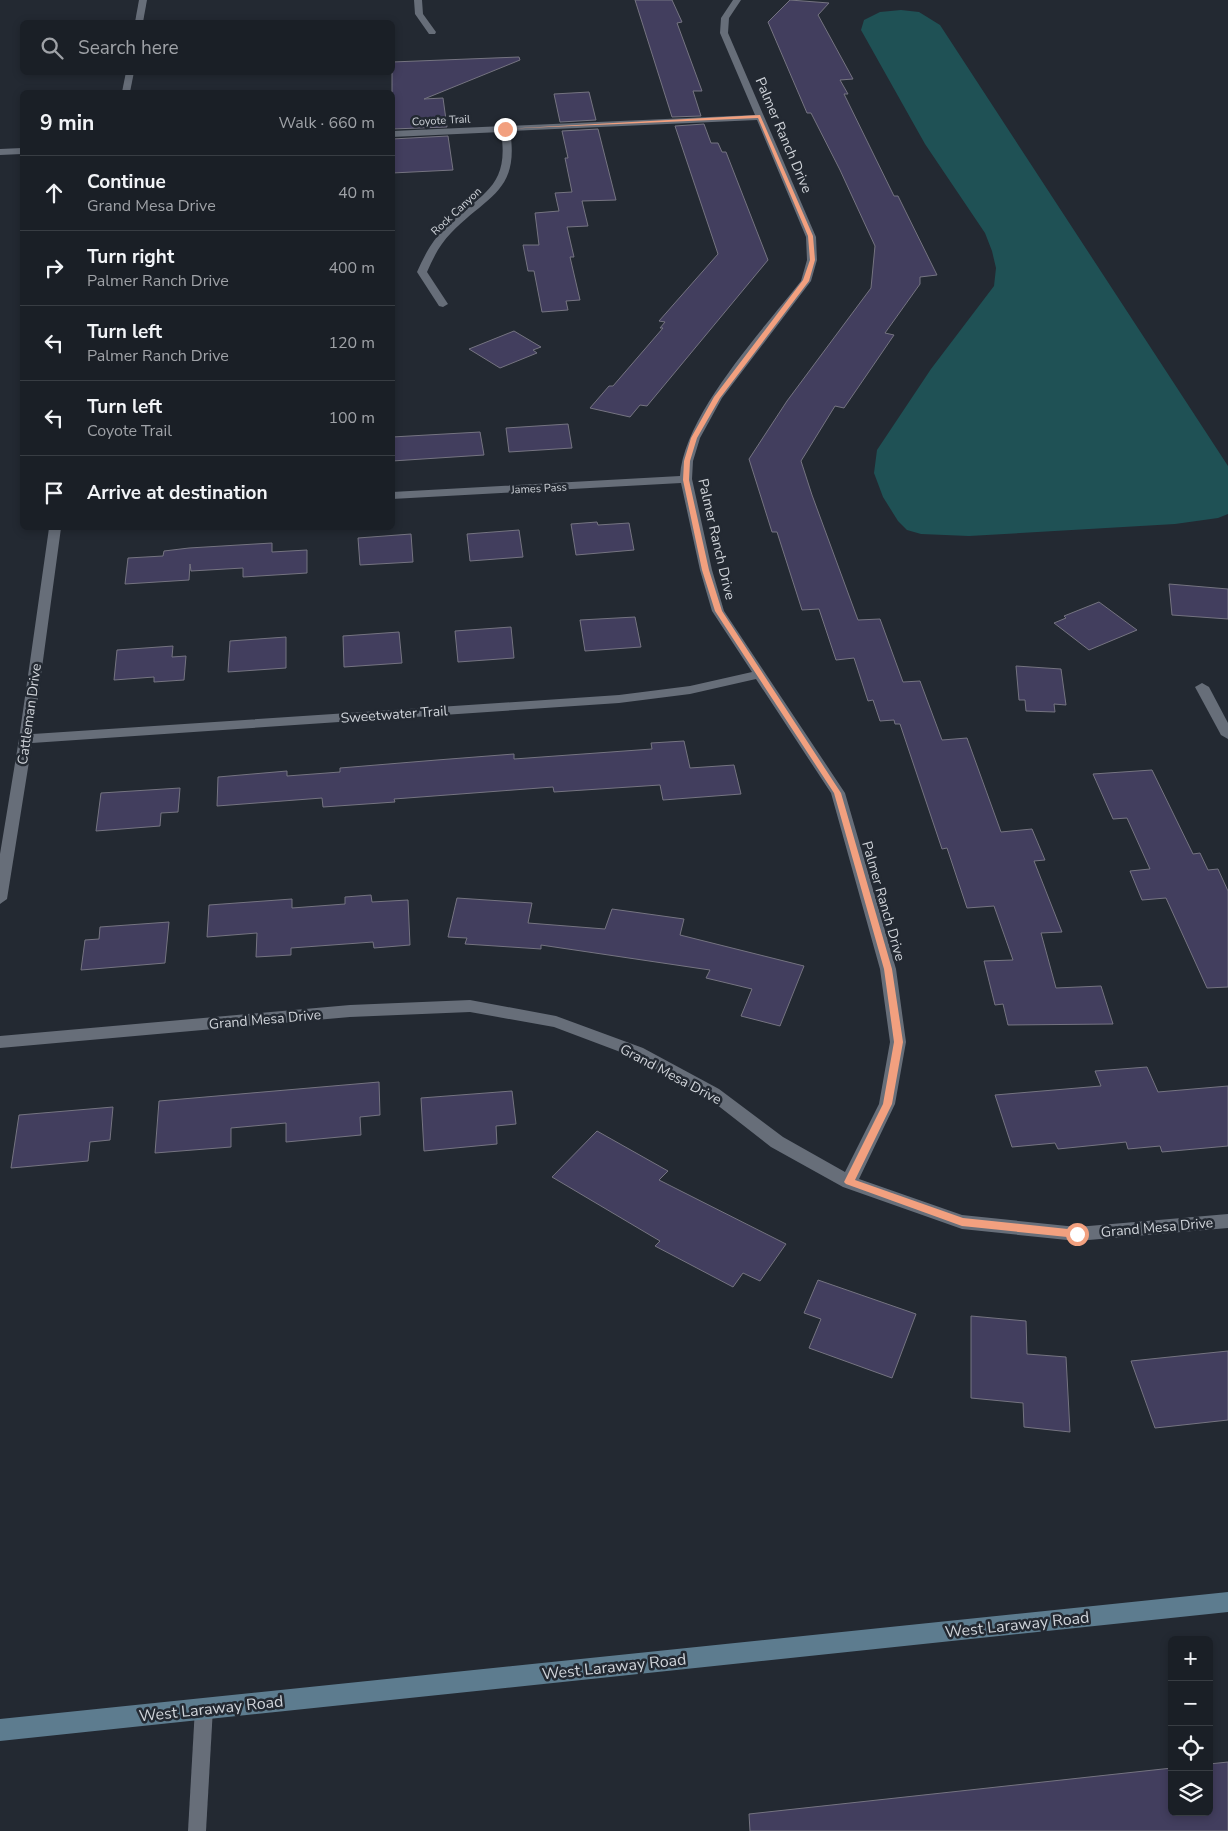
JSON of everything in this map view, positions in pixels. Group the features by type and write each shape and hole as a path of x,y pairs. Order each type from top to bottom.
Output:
{"main road":[{"name":"West Laraway Road","path":"0,1730 1228,1602"}],"street":[{"path":"139,20 143,0"},
{"path":"418,0 419,14 432,32"},
{"name":"Palmer Ranch Drive","path":"737,0 725,18 724,33 811,236 812,260 806,281 717,397 694,438 687,461 686,480 706,570 718,611 838,793 888,969 898,1042 894,1069 887,1104 849,1182"},
{"path":"126,90 129,75"},
{"name":"Coyote Trail","path":"395,134 760,117"},
{"name":"Rock Canyon","path":"443,304 422,272 432,250 450,229 486,199 502,178 508,159 505,129"},
{"path":"0,152 20,151"},
{"name":"James Pass","path":"395,496 686,480"},
{"name":"Cattleman Drive","path":"0,899 26,739 55,530"},
{"name":"Sweetwater Trail","path":"26,739 620,699 690,690 760,674"},
{"path":"1202,687 1228,735"},
{"name":"Grand Mesa Drive","path":"0,1042 350,1011 470,1006 556,1022 637,1052 713,1093 777,1142 849,1182 962,1222 1077,1234 1228,1221"}],"lane":[{"path":"197,1831 204,1708"}],"shaded area":[{"path":"901,10 919,12 940,25 1228,466 1228,514 1218,518 1175,524 969,536 921,534 907,530 898,521 883,497 874,473 877,450 931,369 994,286 996,268 985,233 925,144 861,30 864,20 880,12"}],"building":[{"path":"635,0 672,0 682,22 677,23 702,91 693,91 701,116 672,117"},
{"path":"790,0 829,3 818,15 853,79 840,80 848,94 844,94 894,196 898,196 937,275 920,277 920,284 885,333 894,335 844,408 835,406 801,461 858,620 880,619 903,682 920,681 942,740 967,738 1001,832 1032,829 1045,860 1034,861 1062,932 1041,933 1056,988 1101,986 1113,1024 1008,1025 1003,1004 995,1005 984,961 1013,960 994,906 967,908 947,848 942,849 900,724 895,724 894,720 880,721 873,700 868,701 854,658 836,660 819,609 802,610 777,532 772,532 749,459 787,401 871,288 875,246 811,113 807,113 768,22"},
{"path":"519,57 520,60 424,99 443,98 447,127 395,129 395,90 392,90 392,75 395,75 395,62"},
{"path":"589,92 596,120 560,122 554,94"},
{"path":"704,124 711,143 718,143 722,152 726,152 768,260 647,406 640,405 630,417 590,408 609,386 613,386 663,328 660,328 665,322 659,321 718,254 675,126"},
{"path":"598,129 616,200 582,201 588,226 567,227 574,257 570,257 580,300 566,301 568,310 542,312 534,271 528,271 523,245 539,245 535,213 559,211 555,193 572,192 565,158 568,158 562,131"},
{"path":"448,136 453,170 395,173 395,139"},
{"path":"514,331 541,347 533,350 537,353 500,368 469,349"},
{"path":"568,424 572,448 509,452 506,428"},
{"path":"480,432 484,455 395,461 395,437"},
{"path":"597,522 598,525 629,523 634,550 576,555 571,524"},
{"path":"519,530 523,557 470,561 467,534"},
{"path":"411,534 413,562 360,565 358,538"},
{"path":"272,543 272,552 307,550 307,573 243,577 243,568 191,571 190,564 189,580 125,584 128,558 163,556 164,551 189,548"},
{"path":"1169,584 1228,589 1228,619 1172,615"},
{"path":"1099,602 1137,630 1089,650 1054,623 1066,618 1064,616"},
{"path":"635,617 641,647 585,651 580,620"},
{"path":"511,627 514,658 458,662 455,631"},
{"path":"399,632 402,663 344,667 343,636"},
{"path":"286,637 286,668 228,672 230,641"},
{"path":"173,646 172,657 186,656 184,680 154,682 154,677 114,680 117,650"},
{"path":"1016,666 1061,669 1066,705 1054,704 1055,712 1026,711 1025,700 1019,700"},
{"path":"684,741 690,768 734,765 741,794 663,800 660,785 554,792 553,787 394,799 395,802 323,807 322,798 217,806 218,777 287,771 287,776 340,772 340,768 514,754 514,759 652,749 651,743"},
{"path":"1152,770 1193,854 1200,853 1208,870 1218,869 1228,891 1228,987 1207,988 1166,898 1142,900 1130,871 1150,869 1127,818 1113,819 1093,774"},
{"path":"180,788 178,812 161,813 160,826 96,831 101,793"},
{"path":"371,895 372,902 408,900 410,945 374,948 373,942 291,948 291,955 256,957 257,933 207,937 209,905 292,899 292,908 345,904 345,897"},
{"path":"457,898 532,903 528,923 605,929 612,909 684,919 680,935 804,966 780,1026 741,1016 752,989 706,978 710,970 541,945 541,949 465,944 467,938 448,937"},
{"path":"169,922 165,963 81,970 85,940 99,939 100,927"},
{"path":"1147,1067 1158,1092 1228,1086 1228,1146 1162,1152 1160,1146 1128,1149 1126,1142 1058,1149 1055,1143 1012,1147 995,1095 1101,1086 1095,1071"},
{"path":"379,1082 380,1115 360,1117 361,1135 286,1142 286,1123 231,1128 231,1147 155,1153 159,1101"},
{"path":"512,1091 516,1124 496,1126 497,1144 424,1151 421,1098"},
{"path":"113,1107 110,1140 90,1142 88,1161 11,1168 19,1115"},
{"path":"597,1131 668,1171 659,1180 786,1244 760,1281 743,1273 733,1287 655,1246 660,1241 552,1177"},
{"path":"818,1280 916,1314 892,1378 809,1348 821,1319 804,1313"},
{"path":"971,1316 1026,1321 1027,1354 1066,1357 1070,1432 1024,1427 1023,1403 971,1398"},
{"path":"1228,1351 1228,1420 1155,1428 1131,1361"},
{"path":"1228,1762 1228,1831 750,1831 749,1814 1168,1768 1168,1816 1213,1816 1213,1764"}],"route":[{"path":"505,129 760,117 811,236 812,260 806,281 717,397 694,438 687,461 686,480 706,570 718,611 838,793 888,969 898,1042 887,1104 849,1182 962,1222 1077,1234"}]}
